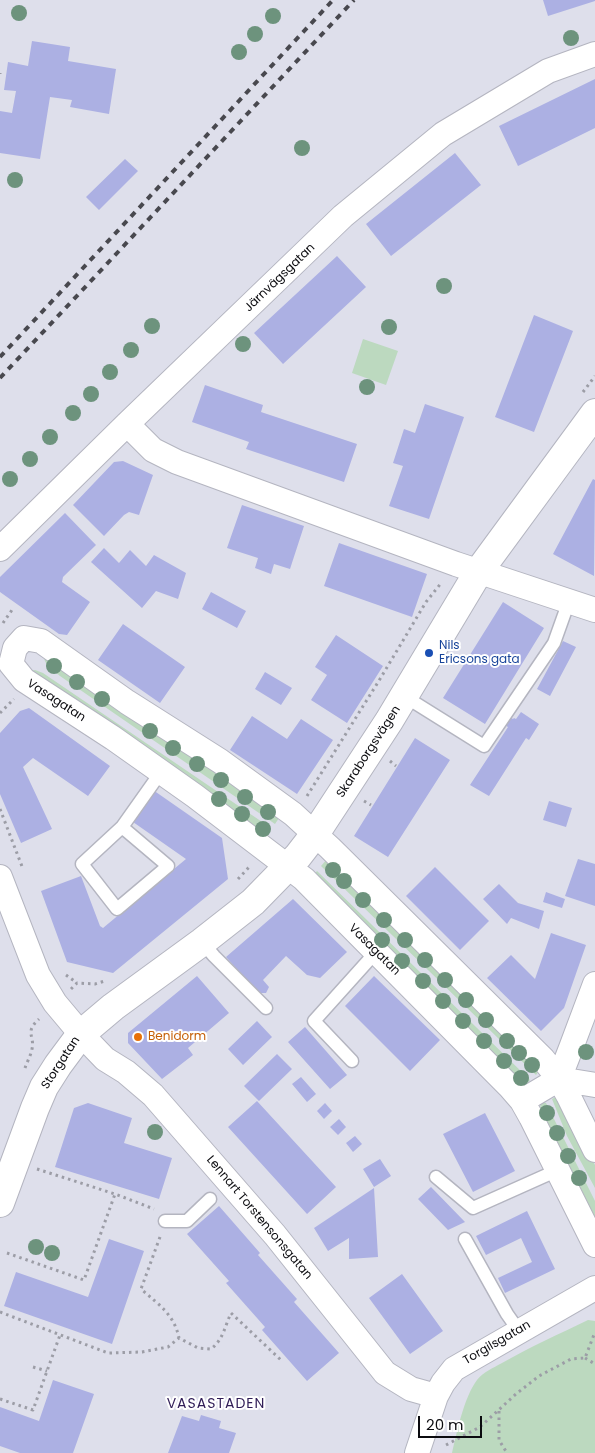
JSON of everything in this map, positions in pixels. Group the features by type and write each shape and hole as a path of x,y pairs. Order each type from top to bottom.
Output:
{"street":[{"name":"Järnvägsgatan","path":"0,549 126,424 343,216 443,134 548,71 595,54"},
{"name":"Skaraborgsvägen","path":"81,1034 253,902 288,867 316,834 404,696 479,570 595,413"},
{"path":"126,424 153,450 177,462 450,562 479,570 595,610"},
{"path":"6,636 41,641 127,702 220,761 293,814 316,834 543,1059 568,1095 595,1150"},
{"name":"Vasagatan","path":"6,636 11,664 24,680 161,772 304,880 506,1082 532,1117 595,1245"},
{"name":"Storgatan","path":"0,877 38,974 56,1003 81,1034 44,1087 0,1203"},
{"path":"522,1102 558,1079 572,1048 595,984"},
{"name":"Lennart Torstensonsgatan","path":"81,1034 105,1059 126,1072 154,1095 275,1234 385,1373 411,1389 436,1396"},
{"path":"558,1079 595,1085"},
{"name":"Torgilsgatan","path":"417,1453 436,1396 454,1369 595,1288"}],"lane":[{"path":"404,696 484,746 554,644 569,601"},
{"path":"122,827 168,866 117,909 82,864 122,827 161,772"},
{"path":"202,942 266,1008"},
{"path":"352,1060 314,1021 376,952"},
{"path":"436,1177 473,1208 558,1170"},
{"path":"165,1221 187,1221 210,1199"},
{"path":"465,1239 507,1314 519,1331"}],"path":[{"path":"6,636 14,607"},
{"path":"0,713 19,694"},
{"path":"0,809 25,873"},
{"path":"233,885 252,864"},
{"path":"63,971 66,976 77,983 95,984 110,979"},
{"path":"72,988 77,983"},
{"path":"36,1169 115,1194 187,1221"},
{"path":"7,1253 84,1280 115,1194"},
{"path":"165,1221 142,1289 170,1315 177,1327 179,1338"},
{"path":"0,1312 108,1353 142,1352 168,1347 179,1338"},
{"path":"179,1338 198,1348 211,1349 216,1346 224,1334 231,1314 282,1361"},
{"path":"585,1358 595,1332"},
{"path":"0,1399 33,1410 60,1335"},
{"path":"446,1445 480,1427 538,1376 571,1360 585,1358 595,1364"},
{"path":"33,1367 46,1371"},
{"path":"498,1410 500,1440 507,1453"}],"green space":[{"path":"363,339 398,351 386,385 352,373"},
{"path":"44,651 281,815 275,824 60,676 46,663"},
{"path":"35,670 43,673 271,828 265,836 30,671"},
{"path":"328,858 539,1071 536,1075 321,866"},
{"path":"317,871 530,1080 527,1084 523,1084 311,878"},
{"path":"559,1095 595,1165 595,1188 567,1136 552,1099"},
{"path":"546,1103 595,1201 595,1220 542,1118 540,1104"},
{"path":"588,1320 595,1321 595,1453 452,1453 468,1396 479,1377 488,1370"}],"building":[{"path":"543,0 595,0 595,1 548,16"},
{"path":"32,41 70,47 68,61 116,69 109,114 70,107 72,100 50,97 40,159 0,153 0,111 12,113 16,91 4,90 8,62 28,66"},
{"path":"595,79 595,128 518,166 499,126"},
{"path":"455,153 481,185 391,256 366,224"},
{"path":"125,159 138,171 99,210 86,197"},
{"path":"337,256 366,287 283,364 254,333"},
{"path":"534,315 573,331 534,432 495,417"},
{"path":"205,385 263,405 261,412 357,444 344,482 246,449 249,442 192,422"},
{"path":"425,404 464,417 429,519 389,506 403,466 393,463 404,429 415,433"},
{"path":"123,461 153,475 139,515 129,512 124,515 104,536 73,505 114,462"},
{"path":"593,479 595,480 594,576 553,554"},
{"path":"242,505 304,526 290,569 274,564 271,574 255,568 258,558 227,548"},
{"path":"65,513 96,545 63,577 62,582 90,602 67,635 59,634 0,592 0,577"},
{"path":"339,543 427,574 412,617 324,586"},
{"path":"104,548 119,563 130,550 146,566 154,555 186,573 178,599 156,591 142,608 91,562"},
{"path":"211,592 246,611 237,628 202,609"},
{"path":"503,602 544,628 485,724 443,698"},
{"path":"123,624 185,667 160,703 98,660"},
{"path":"336,635 383,666 347,723 311,700 327,675 315,667"},
{"path":"563,641 576,647 550,696 537,689"},
{"path":"265,672 292,688 281,705 255,689"},
{"path":"29,708 110,766 88,796 33,758 23,767 52,829 21,843 0,794 0,733 20,711"},
{"path":"521,712 539,724 529,740 526,738 489,796 470,785 508,727 503,724 508,716 516,719"},
{"path":"252,716 287,739 301,719 333,740 297,794 230,750"},
{"path":"415,738 450,760 388,857 354,836"},
{"path":"153,790 222,838 228,879 113,973 67,962 41,891 81,876 100,926 103,928 186,859 133,822"},
{"path":"549,801 572,808 566,827 543,820"},
{"path":"578,859 595,864 595,906 565,896"},
{"path":"435,867 489,921 460,950 406,896"},
{"path":"499,884 518,903 544,911 539,929 511,918 507,924 483,899"},
{"path":"546,892 565,899 562,908 543,902"},
{"path":"293,899 347,952 320,978 307,975 286,956 263,980 269,987 266,993 258,993 226,957"},
{"path":"551,933 586,945 564,1008 541,1031 487,978 511,955 535,979"},
{"path":"197,976 229,1013 188,1048 193,1055 162,1079 128,1043 128,1033"},
{"path":"374,976 440,1040 410,1071 345,1006"},
{"path":"257,1021 272,1037 243,1065 228,1049"},
{"path":"305,1027 347,1075 330,1089 288,1042"},
{"path":"277,1054 292,1069 259,1101 244,1086"},
{"path":"301,1077 316,1094 307,1102 292,1084"},
{"path":"257,1101 336,1187 307,1214 228,1127"},
{"path":"88,1103 132,1118 124,1143 172,1158 159,1199 55,1167 74,1108"},
{"path":"325,1103 332,1111 324,1119 317,1111"},
{"path":"485,1113 515,1171 473,1192 443,1134"},
{"path":"339,1119 346,1127 338,1135 330,1127"},
{"path":"355,1136 362,1144 353,1152 346,1143"},
{"path":"380,1159 391,1176 374,1187 363,1169"},
{"path":"431,1187 465,1222 448,1230 418,1199"},
{"path":"374,1188 378,1257 349,1259 349,1238 328,1251 314,1228"},
{"path":"219,1206 260,1253 258,1255 297,1299 294,1302 339,1353 307,1381 262,1330 265,1327 226,1283 229,1281 187,1234"},
{"path":"527,1211 555,1269 505,1293 498,1278 532,1262 521,1238 486,1255 476,1236"},
{"path":"109,1239 144,1251 112,1344 4,1306 16,1272 88,1297"},
{"path":"402,1274 443,1331 410,1354 369,1298"},
{"path":"53,1380 94,1394 73,1453 20,1453 0,1446 0,1407 39,1421"},
{"path":"201,1415 221,1421 219,1428 236,1433 229,1453 168,1453 182,1416 199,1421"}],"railway":[{"path":"0,357 333,0"},
{"path":"0,378 354,0"}],"place":[{"name":"Nils Ericsons gata","path":"429,653"},
{"name":"Benidorm","path":"138,1037"}],"district":[{"name":"VASASTADEN","path":"216,1404"}]}
